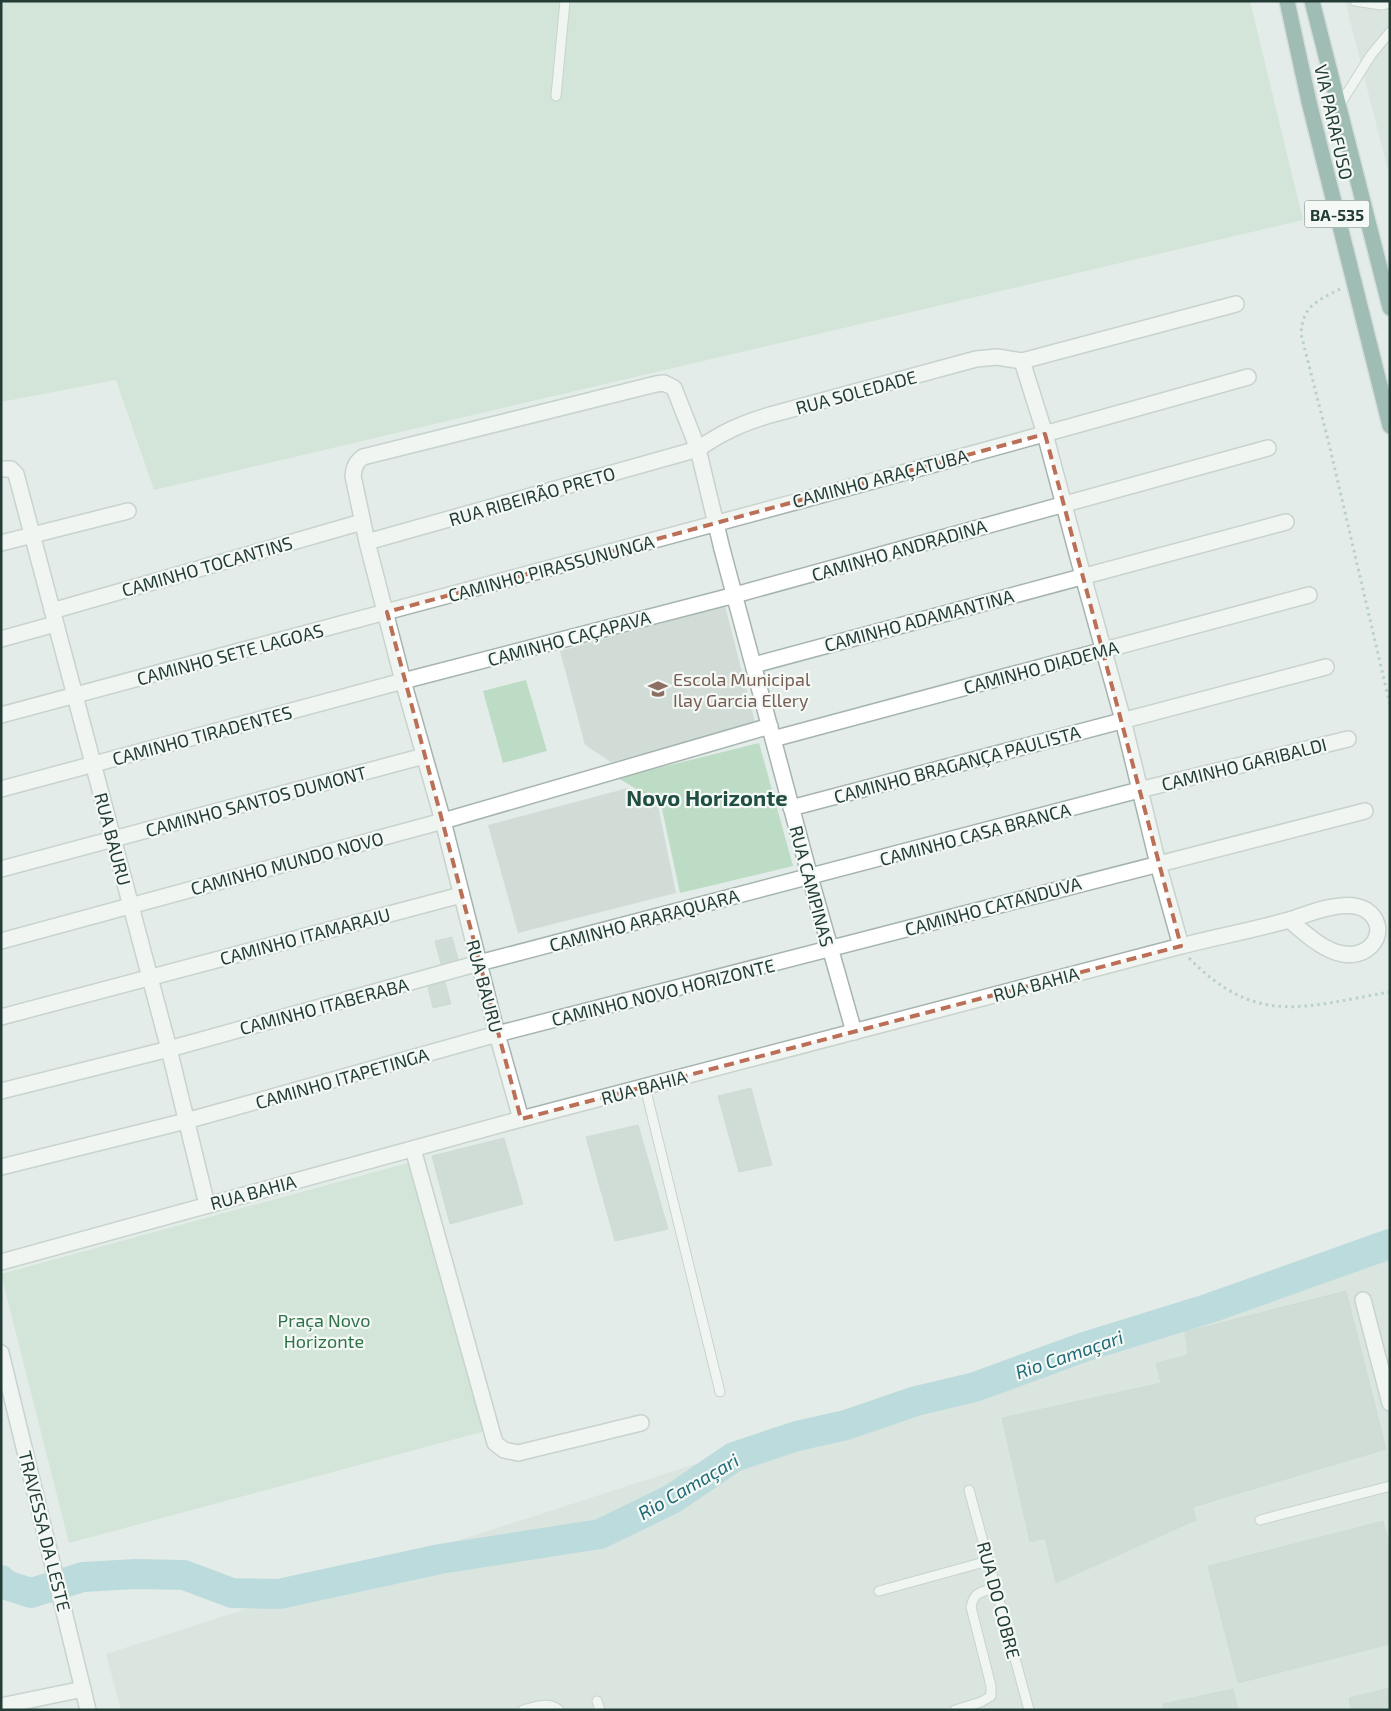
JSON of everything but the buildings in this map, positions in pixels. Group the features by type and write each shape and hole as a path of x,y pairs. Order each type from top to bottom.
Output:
{"highway":[{"name":"VIA PARAFUSO","path":"1287,1 1309,102 1390,426"},
{"name":"VIA PARAFUSO","path":"1312,1 1390,308"}],"street":[{"path":"1182,946 1158,864 1123,720 1045,434 1022,361 1236,304"},
{"name":"RUA SOLEDADE","path":"698,449 717,436 740,425 836,397 976,359 997,357 1022,361"},
{"name":"CAMINHO ARAÇATUBA","path":"716,523 1045,434 1248,376"},
{"name":"RUA CAMPINAS","path":"354,476 354,468 363,456 647,386 664,383 674,388 698,449 791,808 829,949 854,1032"},
{"name":"CAMINHO ANDRADINA","path":"735,595 1268,448"},
{"name":"RUA RIBEIRÃO PRETO","path":"367,542 698,449"},
{"name":"RUA BAURU","path":"1,469 11,469 16,474 169,1049 207,1205"},
{"name":"RUA BAURU","path":"354,476 367,542 521,1119"},
{"path":"1,543 128,511"},
{"name":"CAMINHO TOCANTINS","path":"1,639 53,618 362,522"},
{"name":"CAMINHO ADAMANTINA","path":"754,665 1286,522"},
{"name":"CAMINHO PIRASSUNUNGA","path":"387,612 716,523"},
{"name":"CAMINHO CAÇAPAVA","path":"404,681 735,595"},
{"name":"CAMINHO DIADEMA","path":"443,821 772,732 1103,650 1309,595"},
{"name":"CAMINHO SETE LAGOAS","path":"1,715 387,612"},
{"name":"CAMINHO BRAGANÇA PAULISTA","path":"791,808 1326,667"},
{"name":"CAMINHO TIRADENTES","path":"1,789 404,681"},
{"name":"CAMINHO GARIBALDI","path":"1140,790 1348,739"},
{"name":"CAMINHO SANTOS DUMONT","path":"1,869 424,756"},
{"name":"CAMINHO CASA BRANCA","path":"810,877 1140,790"},
{"name":"CAMINHO CATANDUVA","path":"829,949 1365,811"},
{"name":"CAMINHO MUNDO NOVO","path":"1,941 443,821"},
{"name":"CAMINHO ARARAQUARA","path":"479,964 810,877"},
{"name":"CAMINHO ITAMARAJU","path":"1,1017 461,895"},
{"name":"RUA BAHIA","path":"1,1262 521,1119 1182,946 1289,920 1332,907 1350,905 1364,908 1373,914 1378,922 1379,932 1376,943 1368,950 1356,955 1342,954 1328,949 1289,920"},
{"name":"CAMINHO NOVO HORIZONTE","path":"497,1034 829,949"},
{"name":"CAMINHO ITABERABA","path":"1,1091 169,1049 479,964"},
{"name":"CAMINHO ITAPETINGA","path":"1,1167 186,1121 497,1034"},
{"path":"412,1149 495,1444 504,1450 518,1453 641,1423"},
{"path":"1363,1300 1390,1404"},
{"name":"TRAVESSA DA LESTE","path":"1,1353 88,1710"},
{"path":"1,1706 83,1689"}],"lane":[{"path":"556,96 565,1"},
{"path":"1355,1 1381,5 1390,3"},
{"path":"1338,106 1367,61 1390,32"},
{"path":"645,1087 720,1392"},
{"path":"1260,1520 1390,1486"},
{"name":"RUA DO COBRE","path":"969,1490 1029,1710"},
{"path":"879,1591 988,1561"},
{"path":"954,1710 981,1702 991,1696 991,1686 971,1607 973,1598 978,1593 996,1588"},
{"path":"523,1710 544,1705 551,1705 559,1710"}],"path":[{"path":"1354,282 1317,301 1308,309 1302,320 1301,334 1330,448 1390,705"},
{"path":"1182,946 1188,957 1198,968 1218,984 1243,998 1262,1005 1296,1008 1390,992"}],"highlighted area":[{"path":"1045,434 1181,946 521,1119 387,612"}],"shaded area":[{"path":"1345,1 1390,1 1390,179"},
{"name":"Escola Municipal Ilay Garcia Ellery","path":"725,606 756,726 611,762 585,745 560,651"},
{"path":"628,788 658,806 676,893 518,933 488,825"},
{"path":"1390,1240 1390,1710 121,1710 106,1654"}],"green space":[{"path":"1,1 1250,1 1303,220 154,490 116,380 1,402"},
{"path":"526,680 547,751 503,763 483,691"},
{"path":"759,743 793,866 680,893 661,804 618,778"},
{"name":"Praça Novo Horizonte","path":"422,1159 500,1427 69,1543 1,1274"}],"waterway":[{"name":"Rio Camaçari","path":"1,1580 6,1585 31,1593 83,1577 136,1574 184,1575 232,1593 279,1594 440,1559 600,1534 672,1499 734,1457 797,1436 846,1425 916,1401 975,1387 1084,1347 1210,1308 1390,1244"}],"place":[{"name":"Escola Municipal Ilay Garcia Ellery","path":"658,689"}],"district":[{"name":"Novo Horizonte","path":"707,797"}]}
